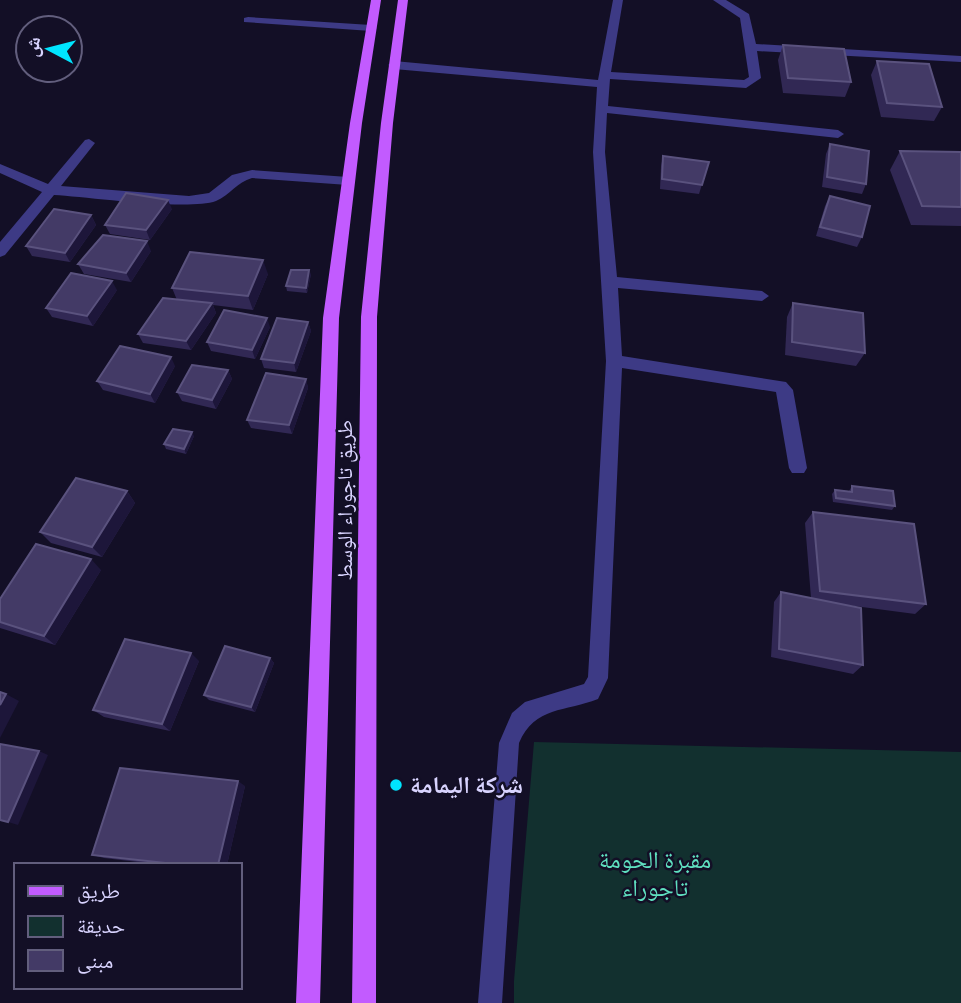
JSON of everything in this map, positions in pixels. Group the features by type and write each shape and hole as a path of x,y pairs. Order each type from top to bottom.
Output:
{"main road":[{"path":"308,1003 331,318 348,181 376,0"},
{"name":"طريق تاجوراء الوسط","path":"364,1003 369,317 403,0"}],"street":[{"path":"490,1003 509,743 519,719 531,709 591,692 598,678 614,361 599,152 604,79 618,0"},
{"path":"394,65 604,79 746,84 755,78 745,16 718,0"},
{"path":"248,20 371,28"},
{"path":"751,47 961,59"},
{"path":"602,108 838,134"},
{"path":"0,253 89,143"},
{"path":"0,168 49,190 207,199 237,178 252,174 348,181"},
{"path":"610,282 762,296"},
{"path":"614,361 780,386 785,390 798,468"}],"green space":[{"name":"مقبرة الحومة تاجوراء","path":"534,742 961,752 961,1003 514,1003"}],"building":[{"path":"783,45 844,49 851,82 788,78"},
{"path":"877,61 929,64 942,107 887,103"},
{"path":"830,144 869,151 866,184 827,177"},
{"path":"900,151 961,152 961,207 922,206"},
{"path":"663,156 709,162 702,185 662,179"},
{"path":"126,193 168,200 146,230 105,225"},
{"path":"830,196 870,206 862,237 820,227"},
{"path":"54,209 91,215 65,253 26,246"},
{"path":"103,235 147,241 126,273 78,264"},
{"path":"190,252 263,260 248,296 172,288"},
{"path":"291,270 309,270 306,288 286,286"},
{"path":"71,273 112,281 87,316 46,308"},
{"path":"163,298 212,303 186,341 138,334"},
{"path":"793,303 863,313 865,353 792,342"},
{"path":"224,310 267,318 252,350 207,342"},
{"path":"277,318 308,322 294,363 261,359"},
{"path":"120,346 171,357 150,394 97,381"},
{"path":"192,365 228,370 212,400 177,392"},
{"path":"266,373 306,379 289,425 247,420"},
{"path":"173,429 192,432 184,449 164,444"},
{"path":"76,478 127,491 92,547 40,532"},
{"path":"852,486 893,491 895,506 836,498 835,490 852,492"},
{"path":"813,512 914,524 926,604 820,591"},
{"path":"36,544 91,559 44,636 0,622 0,599"},
{"path":"781,592 861,608 863,665 779,649"},
{"path":"125,639 191,653 162,724 93,710"},
{"path":"225,646 270,658 251,707 204,695"},
{"path":"0,692 6,694 0,705"},
{"path":"0,744 39,751 8,822 0,820"},
{"path":"120,768 238,781 218,863 166,863 92,855"}],"place":[{"name":"شركة اليمامة","path":"396,785"}]}
